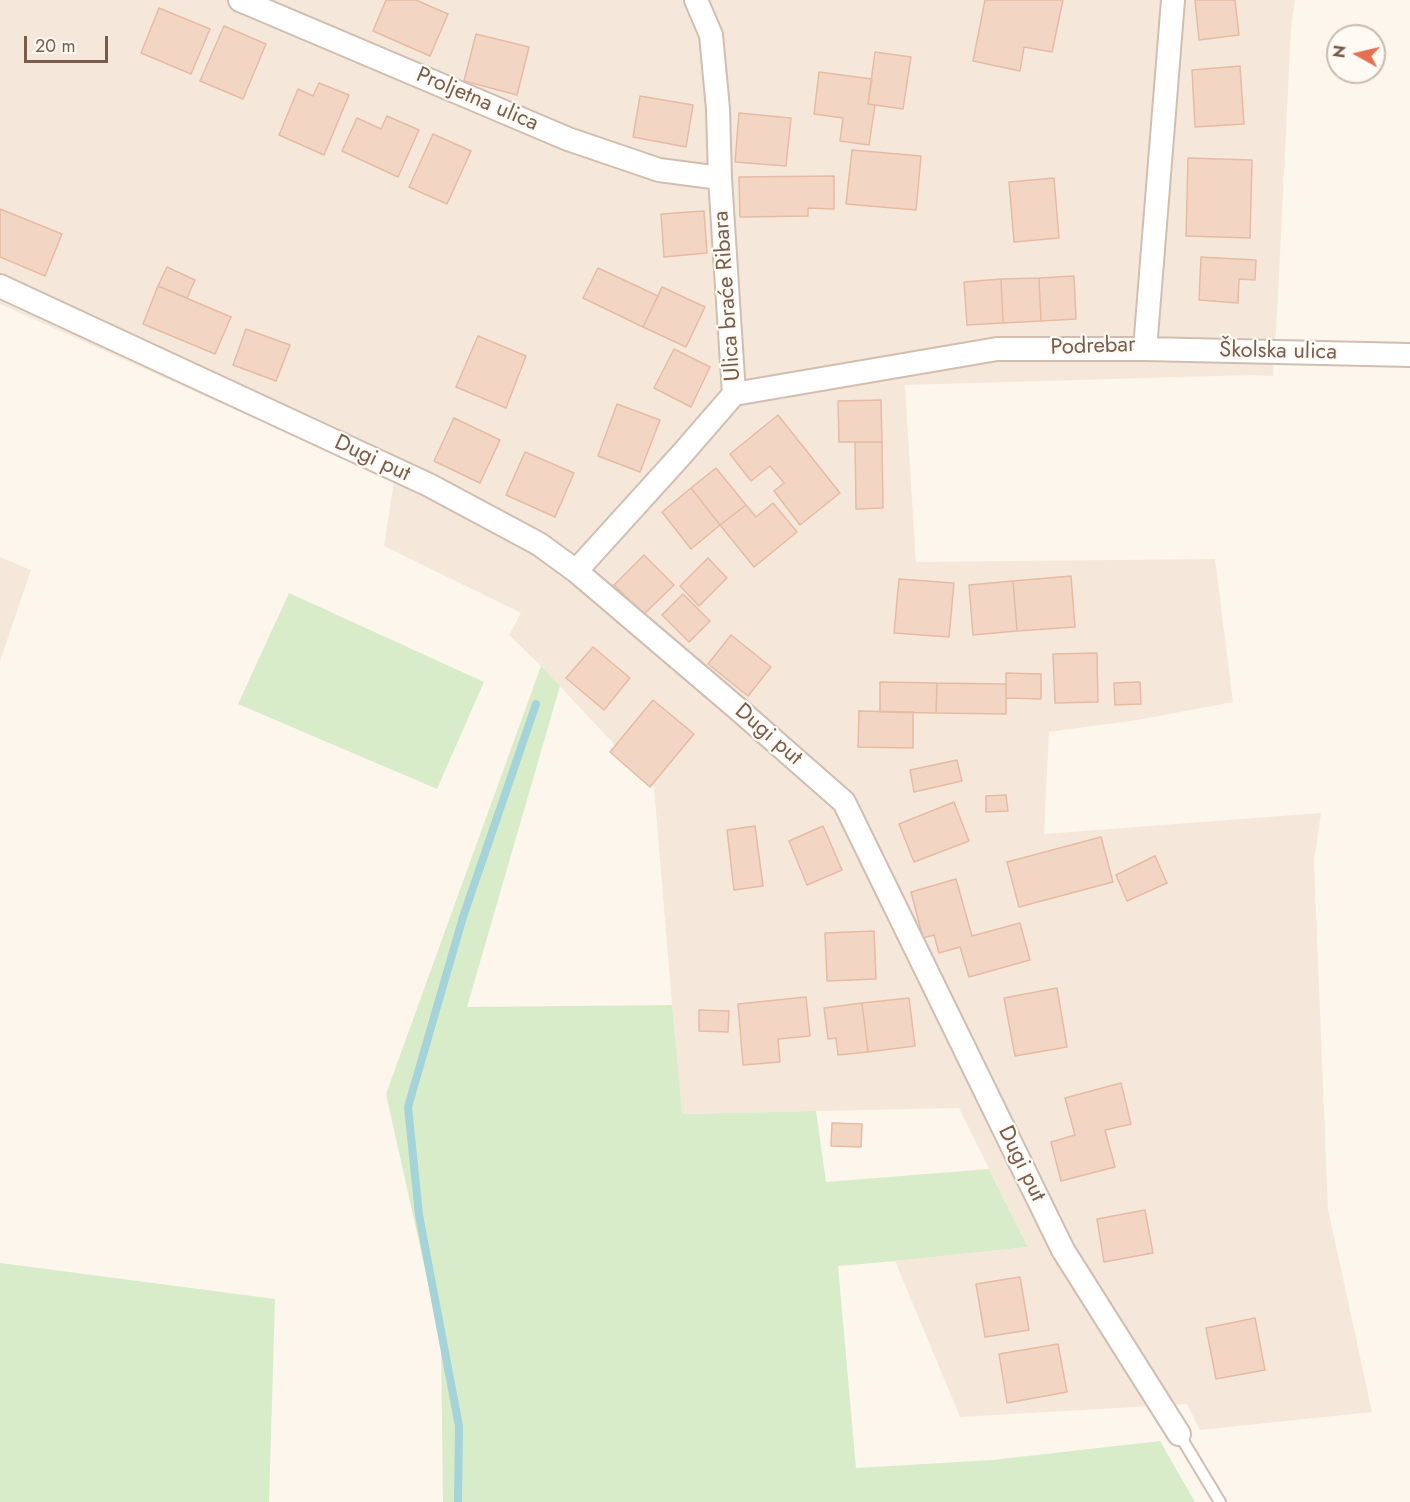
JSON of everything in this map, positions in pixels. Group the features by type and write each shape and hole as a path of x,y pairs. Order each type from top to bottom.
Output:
{"street":[{"name":"Proljetna ulica","path":"240,0 568,139 659,170 720,178"},
{"name":"Ulica braće Ribara","path":"576,571 735,393 720,178 718,109 711,35 696,0"},
{"name":"Podrebar","path":"735,393 997,349 1145,349 1173,0"},
{"name":"Dugi put","path":"0,286 429,485 539,544 576,571 844,802 1063,1250 1179,1434"},
{"name":"Školska ulica","path":"1145,349 1410,355"}],"lane":[{"name":"Dugi put","path":"1179,1434 1220,1502"}],"shaded area":[{"path":"0,0 1295,0 1291,28 1273,376 905,385 916,562 1215,559 1233,702 1137,720 1049,732 1044,834 1321,813 1314,861 1328,1209 1372,1412 1200,1430 1187,1404 960,1417 895,1261 1028,1247 959,1108 681,1114 654,787 509,635 521,613 384,546 394,481 0,304"},
{"path":"0,557 31,570 0,661"}],"green space":[{"path":"289,593 484,682 437,789 238,704"},
{"path":"541,666 560,686 467,1007 672,1005 682,1114 816,1111 826,1182 989,1169 1028,1247 838,1266 856,1468 993,1460 1160,1441 1195,1502 443,1502 441,1341 386,1094"},
{"path":"0,1263 275,1299 269,1502 0,1502"}],"building":[{"path":"386,0 416,0 448,14 430,56 373,31"},
{"path":"985,0 1063,0 1052,52 1024,47 1020,71 973,61"},
{"path":"1195,0 1235,0 1239,35 1199,40"},
{"path":"159,8 210,29 191,74 141,53"},
{"path":"224,26 266,44 243,99 200,81"},
{"path":"476,34 529,47 517,95 464,81"},
{"path":"875,52 911,57 903,109 868,104"},
{"path":"1240,66 1244,124 1195,127 1192,70"},
{"path":"819,72 872,79 868,104 875,105 869,145 840,141 843,118 814,114"},
{"path":"319,83 349,95 324,155 279,135 298,89 313,96"},
{"path":"640,96 693,105 686,147 633,137"},
{"path":"739,113 791,118 786,166 735,162"},
{"path":"387,116 419,130 398,177 342,151 357,118 381,129"},
{"path":"433,134 471,151 447,204 409,187"},
{"path":"852,150 921,156 916,210 846,204"},
{"path":"1188,158 1252,160 1250,238 1186,236"},
{"path":"834,176 834,209 808,208 808,216 740,217 739,177"},
{"path":"1054,178 1059,238 1014,242 1009,182"},
{"path":"0,209 62,234 45,276 0,257"},
{"path":"704,211 707,253 664,257 661,214"},
{"path":"1201,257 1256,260 1255,280 1239,279 1238,303 1199,300"},
{"path":"167,267 195,280 187,298 158,286"},
{"path":"598,268 658,296 643,327 583,298"},
{"path":"1074,276 1076,319 1041,321 1039,278"},
{"path":"1039,278 1041,321 1003,323 1001,279"},
{"path":"1001,279 1003,323 967,325 964,282"},
{"path":"158,286 231,317 215,354 143,324"},
{"path":"662,287 705,307 686,347 643,327"},
{"path":"246,329 290,345 276,381 233,365"},
{"path":"478,336 526,356 506,408 456,387"},
{"path":"674,349 710,367 691,407 654,388"},
{"path":"881,400 882,442 839,442 838,401"},
{"path":"617,404 660,420 640,472 598,456"},
{"path":"778,415 840,493 800,525 774,491 784,483 770,466 751,481 730,454"},
{"path":"454,418 500,440 480,483 434,461"},
{"path":"855,442 882,442 883,508 856,509"},
{"path":"525,452 574,473 555,517 506,495"},
{"path":"716,468 746,505 720,525 691,488"},
{"path":"691,488 720,525 691,549 662,512"},
{"path":"773,503 797,532 754,567 720,525 746,505 756,517"},
{"path":"644,555 674,585 644,614 614,585"},
{"path":"708,558 727,578 699,606 680,586"},
{"path":"1071,576 1075,627 1017,631 1013,581"},
{"path":"899,579 954,583 949,637 894,633"},
{"path":"1013,581 1017,631 973,635 969,585"},
{"path":"683,594 710,621 689,642 662,615"},
{"path":"731,635 771,667 748,696 708,664"},
{"path":"593,647 630,678 604,710 566,678"},
{"path":"1097,653 1098,702 1055,703 1053,654"},
{"path":"1006,673 1041,674 1041,699 1006,698"},
{"path":"880,682 937,683 936,713 880,712"},
{"path":"1140,682 1141,704 1115,705 1114,683"},
{"path":"937,683 1006,684 1006,714 936,713"},
{"path":"653,700 694,734 650,787 610,752"},
{"path":"859,711 913,712 913,748 858,747"},
{"path":"957,760 962,781 914,792 910,770"},
{"path":"1006,795 1008,811 986,812 986,796"},
{"path":"954,802 969,841 914,862 899,824"},
{"path":"755,826 763,886 734,890 727,830"},
{"path":"823,826 842,870 807,885 789,841"},
{"path":"1101,837 1113,882 1019,907 1007,862"},
{"path":"1155,856 1167,883 1127,901 1116,875"},
{"path":"956,879 972,936 1020,923 1030,960 969,977 960,947 939,953 934,935 923,938 911,892"},
{"path":"874,931 876,979 827,981 825,933"},
{"path":"1057,988 1067,1047 1015,1056 1004,998"},
{"path":"806,997 810,1036 778,1039 780,1062 743,1065 738,1004"},
{"path":"909,998 915,1046 868,1052 862,1003"},
{"path":"862,1003 868,1052 838,1055 836,1038 828,1039 824,1008"},
{"path":"699,1010 729,1011 728,1032 699,1031"},
{"path":"1121,1083 1131,1124 1105,1130 1115,1167 1061,1181 1051,1142 1075,1135 1065,1098"},
{"path":"832,1123 862,1124 861,1147 831,1146"},
{"path":"1145,1210 1153,1253 1104,1262 1097,1219"},
{"path":"1020,1277 1029,1330 985,1337 976,1284"},
{"path":"1255,1318 1265,1370 1216,1379 1206,1328"},
{"path":"1058,1344 1067,1392 1007,1403 999,1354"}],"waterway":[{"path":"458,1502 459,1426 419,1215 408,1107 463,917 536,704"}]}
